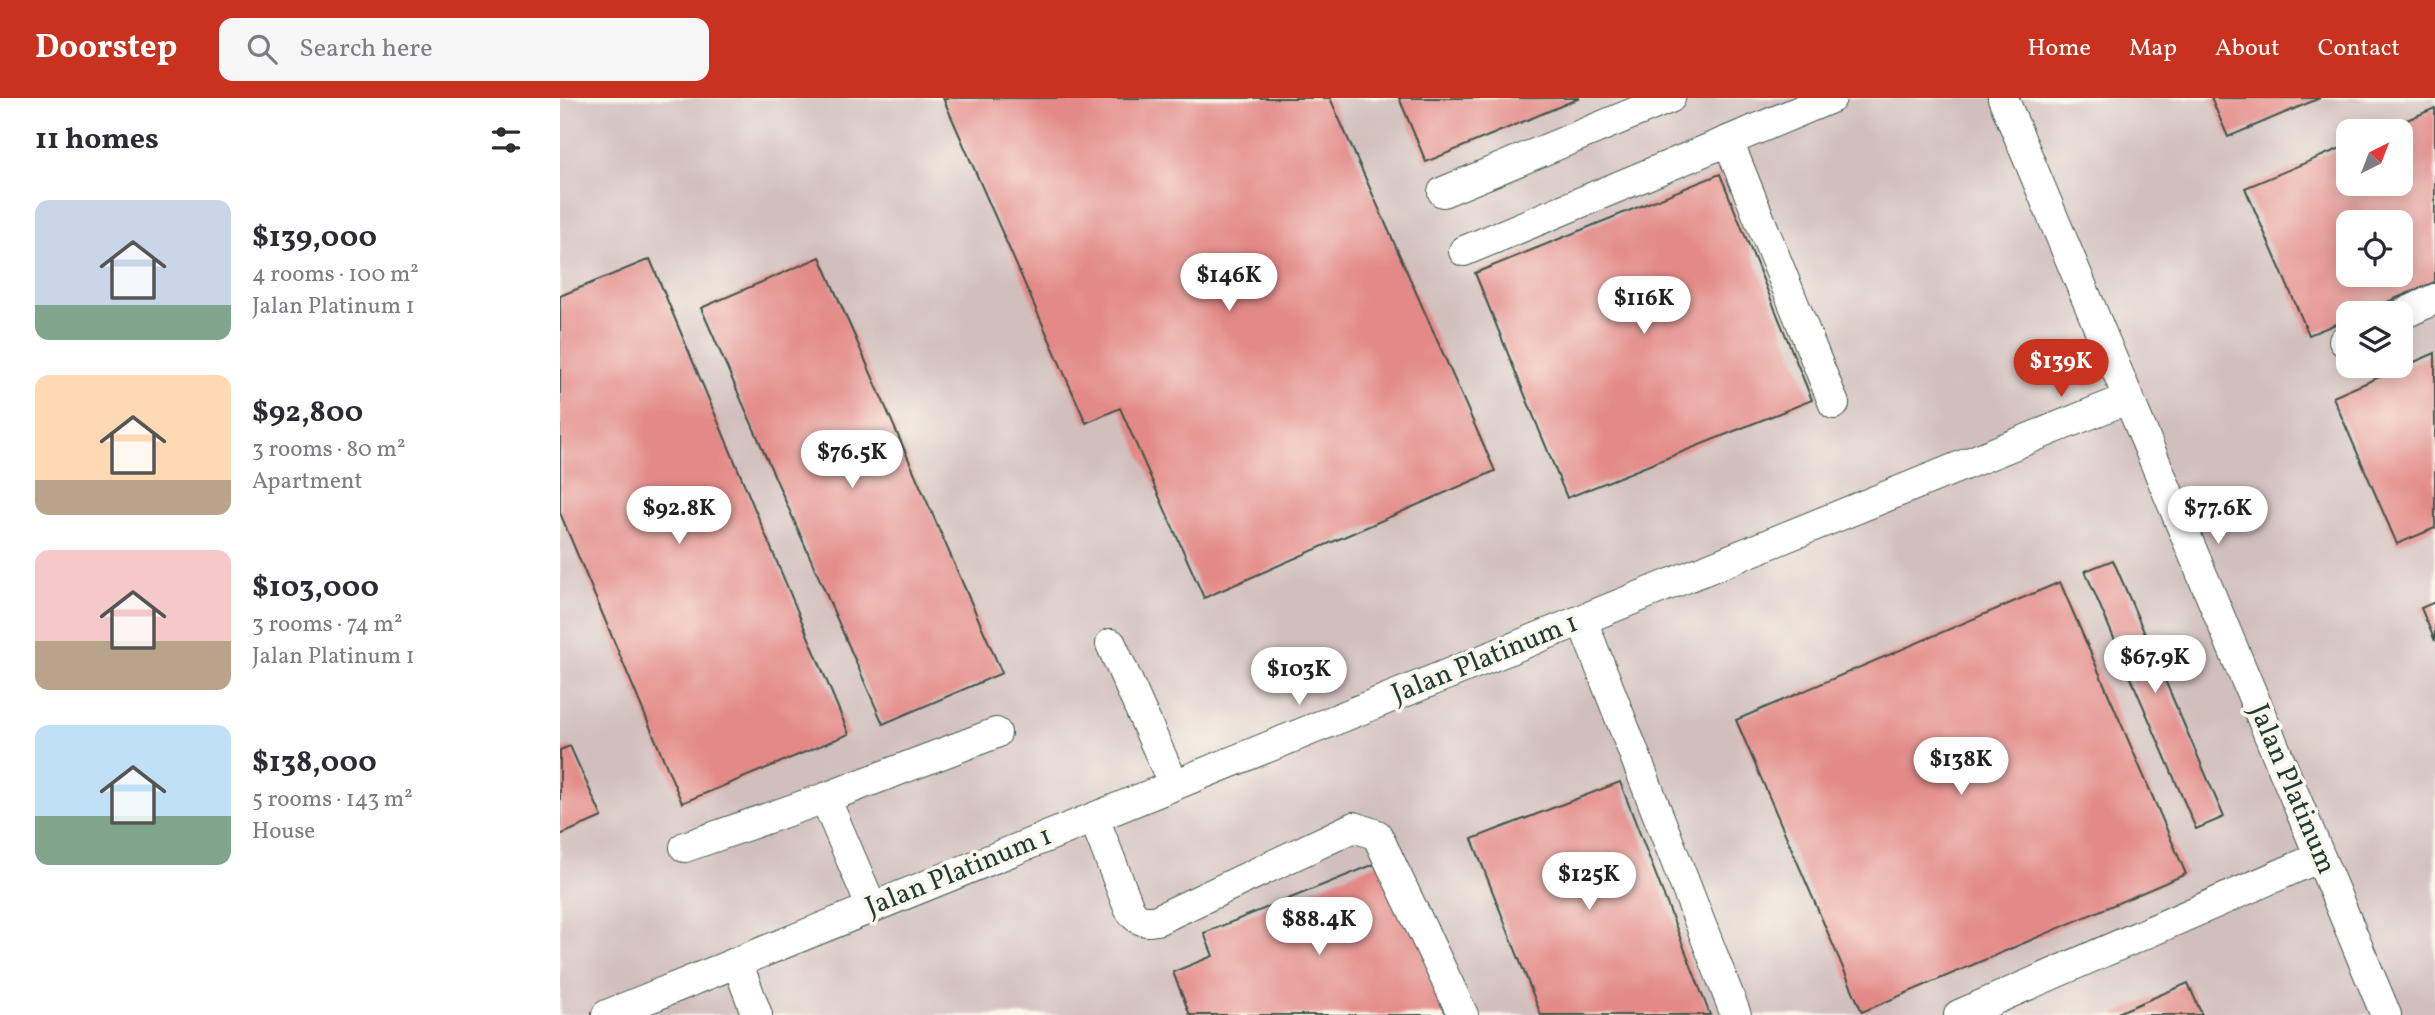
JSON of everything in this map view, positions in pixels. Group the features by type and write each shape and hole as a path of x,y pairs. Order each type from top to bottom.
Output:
{"street":[{"path":"1443,192 1670,98"},
{"path":"1464,251 1831,98"},
{"name":"Jalan Platinum","path":"2003,98 2386,1015"},
{"path":"1728,141 1834,404"},
{"path":"2413,309 2435,299"},
{"name":"Jalan Platinum 1","path":"607,1015 652,1007 737,962 2129,398"},
{"path":"1582,620 1736,1015"},
{"path":"1111,644 1174,785"},
{"path":"685,847 825,798 996,733"},
{"path":"825,798 872,908"},
{"path":"1094,818 1129,908 1133,915 1149,922 1354,827 1377,835 1463,1015"},
{"path":"1959,1015 2320,857"},
{"path":"737,962 757,1015"}],"shaded area":[{"path":"560,98 2435,98 2435,1015 560,1015"}],"building":[{"path":"943,98 1330,98 1495,471 1204,598 1120,408 1086,423"},
{"path":"1399,98 1580,98 1426,162"},
{"path":"2211,98 2320,98 2228,137"},
{"path":"2435,108 2435,282 2390,301 2336,301 2336,324 2309,335 2245,188 2336,150 2336,196 2413,196 2413,119 2409,119"},
{"path":"1720,174 1812,400 1567,498 1475,273"},
{"path":"820,257 1002,673 883,724 701,308"},
{"path":"650,259 849,734 682,803 560,513 560,296"},
{"path":"2435,353 2435,528 2397,544 2333,397 2377,378 2413,378 2413,362"},
{"path":"2113,560 2224,817 2196,829 2085,571"},
{"path":"2060,582 2186,874 1862,1012 1736,720"},
{"path":"2435,602 2435,641 2421,608"},
{"path":"570,746 602,817 560,835 560,750"},
{"path":"1620,782 1710,1015 1541,1015 1472,839"},
{"path":"1387,859 1451,1015 1190,1015 1173,972 1213,956 1204,933"},
{"path":"2188,983 2202,1015 2113,1015"}]}
